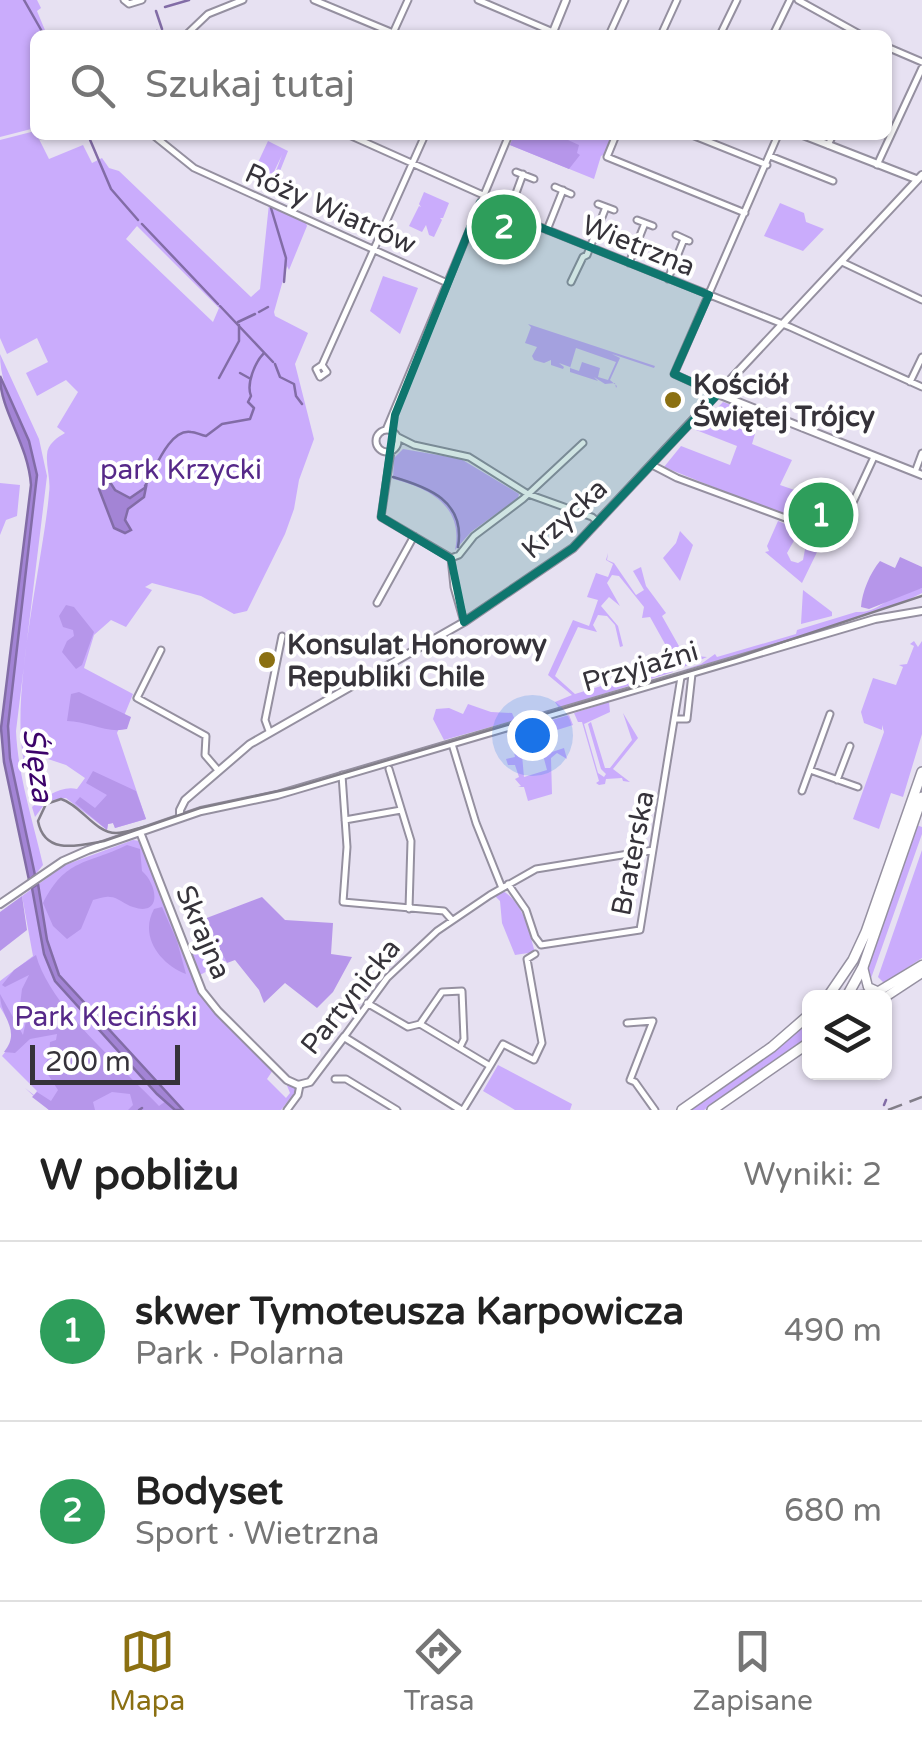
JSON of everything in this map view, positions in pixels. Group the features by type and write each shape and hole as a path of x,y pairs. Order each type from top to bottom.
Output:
{"main road":[{"path":"834,990 866,932 922,772"},
{"path":"850,990 863,967 922,796"},
{"path":"889,990 922,965"},
{"path":"863,967 867,986 874,990"},
{"path":"891,990 922,972"},
{"path":"682,1110 772,1048 802,1021"},
{"path":"712,1110 802,1050"}],"street":[{"path":"124,0 129,4 142,0"},
{"path":"220,0 223,8"},
{"path":"191,30 204,17 244,0"},
{"path":"314,0 385,30"},
{"path":"396,30 408,0"},
{"path":"479,0 545,30"},
{"path":"555,30 566,0"},
{"path":"611,30 625,0"},
{"path":"663,30 677,0"},
{"path":"722,30 737,0"},
{"path":"775,30 790,0"},
{"path":"798,0 853,30"},
{"path":"892,50 922,65 892,133"},
{"name":"Róży Wiatrów","path":"159,140 194,168 446,282"},
{"path":"361,140 483,195"},
{"path":"322,365 422,140"},
{"path":"414,445 390,449 378,445 377,438 395,415 507,140"},
{"path":"614,140 607,157 746,213"},
{"path":"704,140 767,165"},
{"path":"776,140 674,374 918,474 922,453"},
{"path":"816,140 920,178"},
{"path":"828,145 830,140"},
{"path":"878,165 889,140"},
{"path":"770,156 832,181"},
{"path":"508,214 520,173 534,179"},
{"name":"Krzycka","path":"180,818 184,800 270,731 464,622 560,559 920,178"},
{"path":"547,230 559,189 572,194"},
{"name":"Wietrzna","path":"480,203 783,324 922,388"},
{"path":"570,282 602,206 614,210"},
{"path":"637,220 654,226"},
{"path":"629,263 645,223"},
{"path":"668,279 687,240 676,235"},
{"path":"842,262 922,300"},
{"path":"910,382 922,356"},
{"path":"395,415 396,435 386,468 381,517 451,558"},
{"path":"386,430 414,445 469,457 528,494 598,522"},
{"path":"451,558 583,443"},
{"path":"652,465 677,478 826,533 842,526 875,456"},
{"path":"377,603 414,536"},
{"path":"451,558 464,622"},
{"name":"Przyjaźni","path":"0,904 76,855 180,818 342,775 875,619 922,611"},
{"path":"270,731 265,720 282,636"},
{"path":"161,650 137,698 206,736 206,755 217,770"},
{"path":"687,715 692,674"},
{"name":"Braterska","path":"505,886 526,910 535,937 542,945 637,932 642,927 681,677"},
{"path":"678,710 687,715"},
{"path":"802,792 830,714"},
{"path":"676,720 687,715"},
{"path":"452,743 476,823 505,886"},
{"path":"838,780 850,746"},
{"path":"389,769 412,846 410,908"},
{"path":"810,770 858,787"},
{"path":"342,775 344,902 444,911 452,920"},
{"path":"345,820 401,810"},
{"name":"Skrajna","path":"140,832 202,991 287,1080"},
{"name":"Partynicka","path":"287,1080 300,1085 310,1082 387,978 452,920 505,886 536,869 654,850"},
{"path":"344,1037 462,1110 503,1044 534,1060 542,1043 527,959 535,954"},
{"path":"367,1003 408,1028 420,1024 442,992 462,992 464,1039 460,1047"},
{"path":"627,1022 653,1021 630,1080 636,1082 655,1110"},
{"path":"420,1024 490,1066"},
{"path":"336,1079 346,1079 396,1110"},
{"name":"Partynicka","path":"287,1110 300,1085"}],"highlighted area":[{"path":"480,203 709,295 674,374 718,394 573,548 464,622 451,559 381,517 395,415"}],"green space":[{"path":"0,0 37,0 45,30 30,30 30,129 0,137"},
{"name":"park Krzycki","path":"30,132 30,140 40,140 49,159 83,145 92,163 102,158 109,168 119,171 251,297 260,289 269,204 306,223 289,270 287,266 274,312 308,333 295,364 314,439 299,480 294,509 247,611 234,614 201,596 152,583 145,587 152,590 126,627 111,620 94,635 84,668 133,694 117,733 146,819 115,828 113,823 108,824 107,830 66,798 47,801 35,817 32,807 59,790 77,789 85,778 66,765 45,758 31,781 23,756 20,723 27,642 49,493 47,451 65,433 57,427 78,392 66,380 37,396 26,373 48,362 37,338 7,354 0,338 0,140","holes":["137,226 219,308 213,322 126,239"]},
{"path":"512,140 611,140 594,179 510,145"},
{"path":"268,141 288,151 276,181 273,179 282,155 271,178 254,171"},
{"path":"424,192 449,203 434,237 429,235 426,225 422,232 409,226 421,207"},
{"path":"780,203 804,213 806,222 824,229 803,251 764,236"},
{"path":"383,276 418,288 400,334 370,311"},
{"path":"528,324 655,366 612,354 620,358 610,380 614,383 605,384 594,377 598,381 570,372 570,368 570,367 559,363 563,369 551,365 551,360 534,360 537,347 525,343 531,327","holes":["576,348 616,362 608,380 598,377 600,368 582,362 579,371 570,368"]},
{"path":"0,354 39,439 47,476 16,731 23,782 43,865 35,875 10,758 8,726 37,475 5,384"},
{"path":"723,402 751,412 744,429 755,434 752,444 792,460 780,485 847,508 841,521 830,526 840,524 822,531 664,467 681,446 730,465 737,446 696,430"},
{"path":"403,449 461,459 519,494 518,498 471,532 455,550 454,522 441,501 393,479 394,458"},
{"path":"0,483 20,485 17,516 6,520 0,535"},
{"path":"778,521 800,530 787,553 791,561 803,560 806,544 819,548 802,583 765,552 769,551 767,546"},
{"path":"680,531 693,545 680,581 663,558 676,543"},
{"path":"608,553 607,560 614,563 636,595 644,590 633,571 641,567 646,586 666,613 662,616 684,655 707,657 679,669 650,617 642,618 644,607 619,576 612,575 607,583 620,606 609,597 601,606 618,626 623,646 620,647 615,625 607,616 598,615 593,625 597,632 578,627 555,676 575,694 670,665 673,672 559,708 555,702 572,695 548,675 573,620 589,626 598,600 587,597 596,573 608,577 613,564 606,560"},
{"path":"922,588 922,593 906,601 680,671 715,654 717,657 796,634 797,630 868,611"},
{"path":"803,590 832,612 832,616 801,624"},
{"path":"914,641 918,647 922,641 922,734 903,797 891,793 879,829 853,819 884,732 882,725 882,730 864,723 861,712 873,678 896,685 903,667 899,665 907,664"},
{"path":"609,702 610,712 584,724 598,773 604,777 606,774 601,769 588,724 591,722 605,768 610,768 632,740 623,713 638,738 613,769 630,782 606,779 605,784 599,785 582,722 574,713"},
{"path":"468,704 491,712 512,713 515,720 444,740 433,719 436,709 449,708 463,714"},
{"path":"569,715 573,725 541,735 546,754 564,748 567,759 557,753 551,758 552,794 528,801 524,787 518,787 521,786 515,779 519,777 515,765 508,765 506,759 515,757 510,732 531,726 537,740 521,744 524,777 547,770 535,725"},
{"path":"916,825 922,827 922,834 869,984 867,968"},
{"name":"Park Kleciński","path":"133,840 140,841 200,992 273,1070 267,1079 286,1098 290,1093 286,1083 297,1090 281,1110 49,1110 25,1088 34,1095 37,1091 2,1056 13,1042 13,1029 0,1007 0,981 33,956 22,896 65,865"},
{"path":"922,850 922,958 884,983 878,977"},
{"path":"503,891 521,910 535,952 515,955 502,923 500,901 495,896"},
{"path":"216,942 226,961 200,975 191,952"},
{"path":"802,1025 802,1042 704,1110 691,1110"},
{"path":"498,1065 572,1104 570,1110 515,1110 483,1091"}],"shaded area":[{"path":"512,140 568,140 579,145 580,155 569,169 510,145"},
{"path":"0,376 29,441 37,475 8,726 10,758 35,875 29,880 4,762 1,728 31,485 25,455 4,402"},
{"path":"108,479 115,490 130,498 146,487 144,497 128,509 125,520 131,530 125,533 114,528 99,489"},
{"path":"900,557 922,567 922,588 869,609 861,607 867,583 880,561 895,568"},
{"path":"66,605 74,607 94,632 82,665 76,669 62,652 74,636 73,630 63,627 59,616"},
{"path":"79,692 131,717 127,729 67,721 71,694"},
{"path":"93,771 136,791 146,819 115,828 113,823 108,824 107,830 75,803 80,797 95,808 107,795 86,783"},
{"path":"127,845 140,849 142,871 154,891 153,904 142,909 113,897 93,900 81,929 67,939 53,926 43,903 52,888 69,870"},
{"path":"38,884 47,940 59,975 183,1110 175,1110 157,1094 55,981 44,954 32,888"},
{"path":"22,896 27,930 0,951 0,912"},
{"path":"262,897 285,920 333,923 331,954 352,957 333,992 317,1008 285,983 264,1003 259,990 235,960 227,963 204,919"},
{"path":"162,907 186,974 160,956 151,939 150,919 154,909"},
{"path":"36,955 44,975 71,1015 159,1106 166,1101 175,1110 128,1110 133,1105 130,1094 112,1092 93,1102 95,1110 49,1110 32,1097 37,1092 51,1101 58,1090 43,1067 49,1057 50,1042 56,1040 57,1034 30,1039 15,1053 4,1052 11,1030 0,994 23,1035 28,1012 20,1005 29,975 2,985 14,970"}],"waterway":[{"path":"24,0 41,30"},
{"path":"165,7 189,0"},
{"path":"156,11 162,29"},
{"path":"90,140 111,189 138,220"},
{"path":"271,208 286,258 284,282"},
{"path":"142,224 218,304"},
{"path":"220,306 273,362"},
{"path":"259,312 268,307"},
{"path":"238,322 255,314"},
{"path":"219,378 239,341 239,325"},
{"path":"145,486 176,437 191,432 206,436 222,424 250,419 254,408 248,402 251,379 264,353"},
{"path":"275,364 280,377 294,384 302,404"},
{"path":"240,373 249,378"},
{"path":"393,477 442,498 456,518 458,547"},
{"path":"884,1105 886,1100"}],"tram line":[{"path":"148,826 144,827 120,833 108,832 61,799 46,804 38,821 41,831 53,843 70,846 104,841 200,808 293,788 735,658 922,596"}],"railway":[{"path":"888,1110 922,1097"}],"place":[{"name":"Bodyset","path":"504,227"},
{"name":"Kościół Świętej Trójcy","path":"673,400"},
{"name":"skwer Tymoteusza Karpowicza","path":"821,515"},
{"name":"Konsulat Honorowy Republiki Chile","path":"267,660"}],"water label":[{"name":"Ślęza","path":"38,765"}]}
